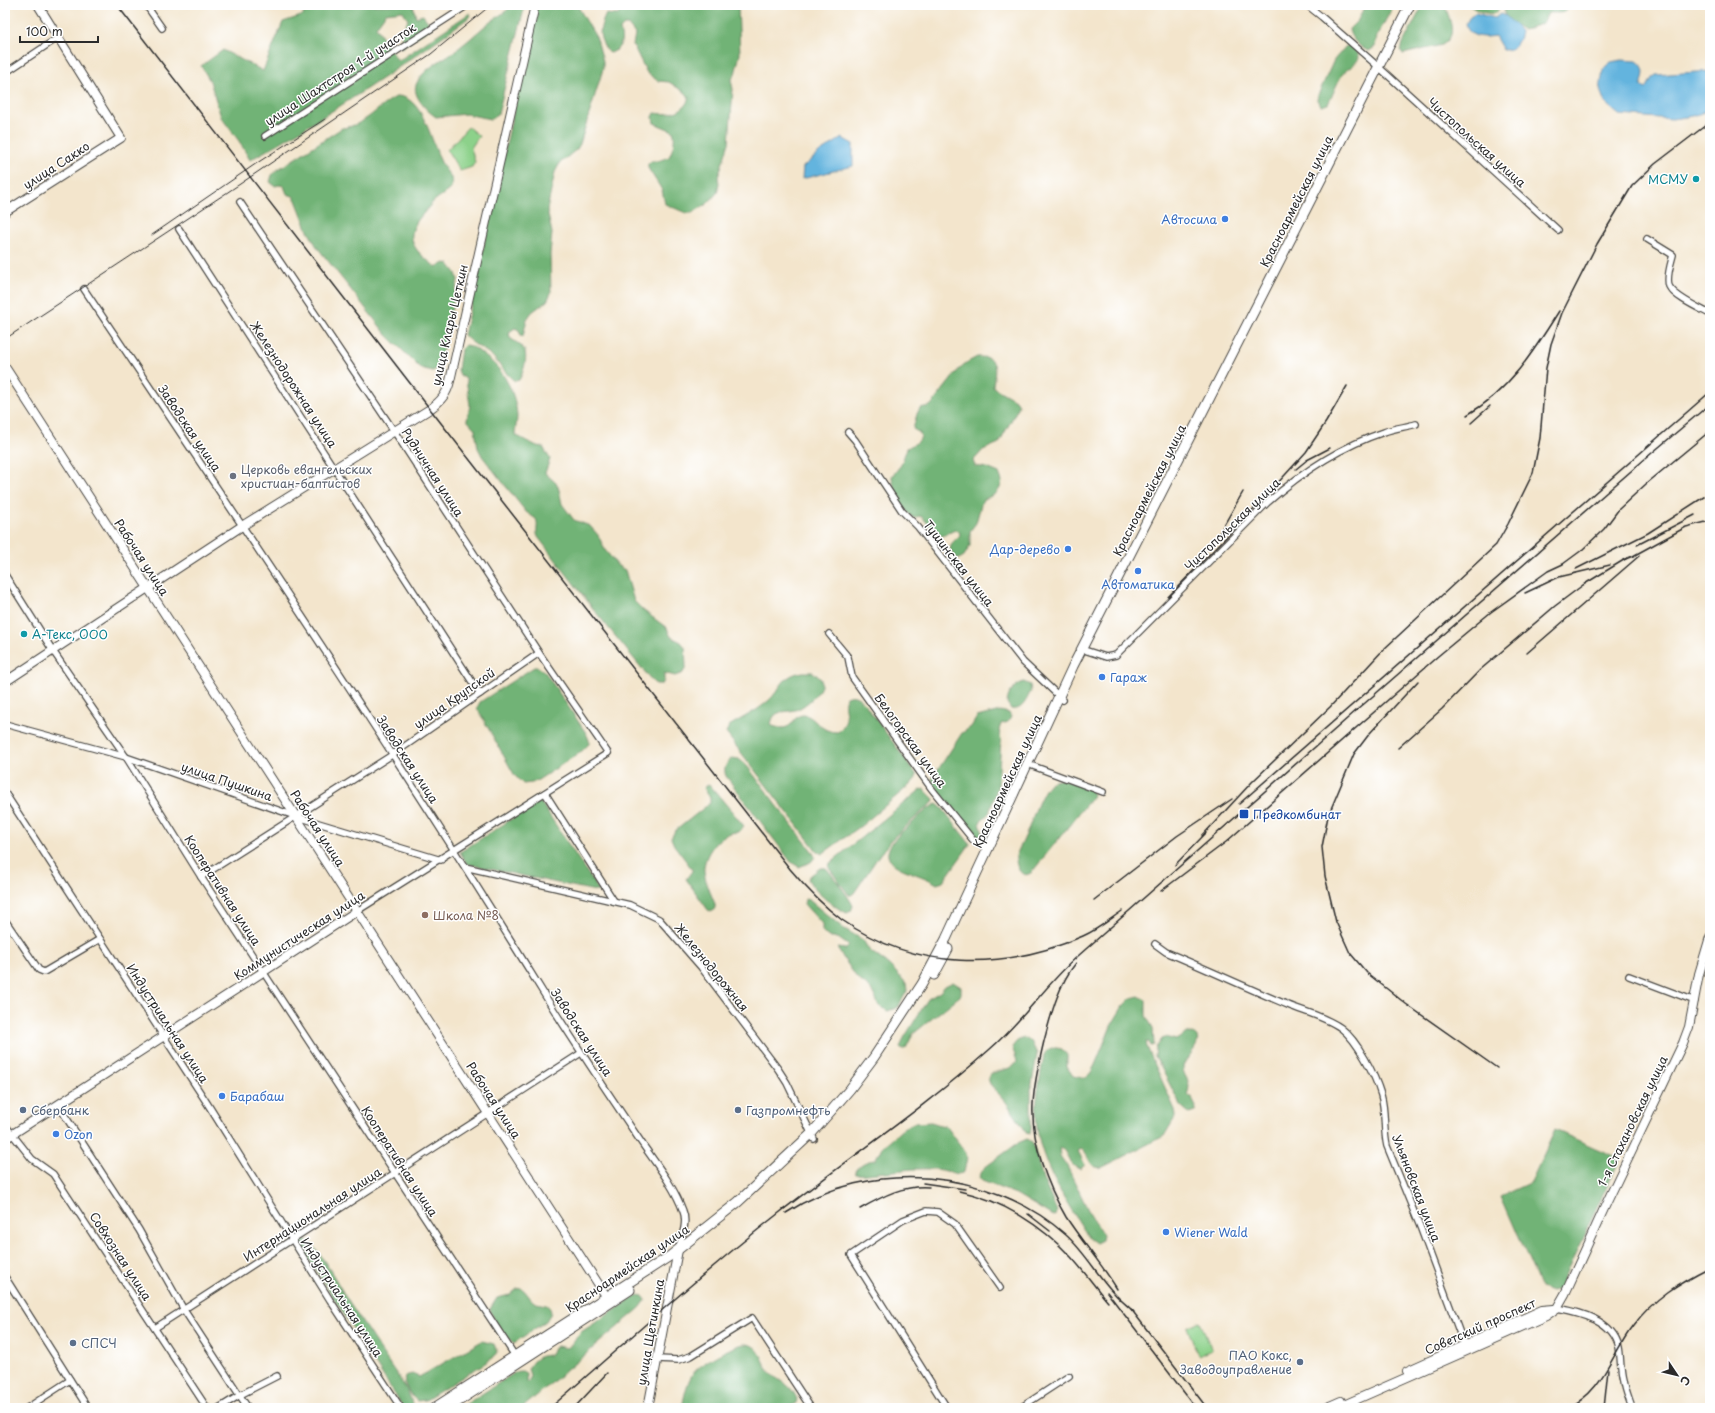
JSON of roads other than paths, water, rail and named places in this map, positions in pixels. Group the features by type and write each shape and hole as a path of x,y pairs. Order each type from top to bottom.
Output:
{"main road":[{"path":"38,5 59,37"},
{"name":"улица Клары Цеткин","path":"5,682 242,526 438,403 444,396 449,387 535,5"},
{"name":"Красноармейская улица","path":"434,1408 515,1356 675,1260 751,1199 792,1162 859,1077 922,984 946,939 1083,651 1380,68 1410,5"},
{"name":"Красноармейская улица","path":"1380,68 1415,5"},
{"name":"улица Сакко","path":"5,212 121,138 59,37"},
{"name":"Рабочая улица","path":"5,367 609,1300"},
{"name":"Красноармейская улица","path":"448,1408 609,1300 678,1250 738,1202 813,1136 845,1104 879,1061 939,968 1033,766 1061,699"},
{"name":"Коммунистическая улица","path":"8,1137 357,911"},
{"name":"1-я Стахановская улица","path":"1557,1308 1565,1294 1606,1202 1683,1043 1689,1027 1699,974 1710,937"},
{"name":"улица Щетинкина","path":"648,1408 678,1250"},
{"name":"Советский проспект","path":"1337,1408 1466,1348 1542,1310 1557,1308"},
{"name":"Советский проспект","path":"1325,1408 1466,1348"}],"street":[{"path":"146,5 162,28"},
{"name":"улица Шахтстроя 1-й участок","path":"265,136 468,5"},
{"name":"Чистопольская улица","path":"1307,5 1380,68 1558,230"},
{"path":"5,73 59,37"},
{"name":"Рудничная улица","path":"240,202 394,431 538,653 608,754"},
{"name":"Железнодорожная улица","path":"179,228 480,694"},
{"path":"1647,239 1673,255 1669,274 1669,285 1675,294 1710,314"},
{"name":"Заводская улица","path":"84,289 242,526 455,851 581,1053 669,1184 685,1216 678,1250"},
{"name":"Чистопольская улица","path":"1083,651 1106,657 1116,655 1267,502 1312,467 1358,442 1385,431 1416,424"},
{"name":"Тушинская улица","path":"848,432 907,517 918,527 1023,662 1061,699"},
{"name":"Кооперативная улица","path":"5,575 53,651 126,758 201,877 515,1356"},
{"name":"Белогорская улица","path":"829,634 848,657 852,677 931,788 973,840 989,849"},
{"name":"улица Крупской","path":"201,877 392,755 538,653"},
{"name":"улица Пушкина","path":"5,724 126,758 295,816 441,860"},
{"name":"Коммунистическая улица","path":"357,911 441,860 608,754"},
{"path":"1033,766 1103,792"},
{"name":"Индустриальная улица","path":"5,793 164,1036 330,1300 401,1408"},
{"path":"545,793 614,901"},
{"name":"Железнодорожная","path":"465,867 630,905 659,919 701,967 784,1079 813,1136"},
{"path":"5,920 39,970 44,972 100,939"},
{"name":"Ульяновская улица","path":"1154,944 1166,952 1331,1022 1347,1033 1365,1059 1381,1095 1384,1110 1385,1138 1387,1146 1421,1229 1466,1348"},
{"path":"1629,976 1695,1001"},
{"name":"Интернациональная улица","path":"155,1328 581,1053"},
{"path":"58,1105 139,1230 184,1310 248,1408"},
{"name":"Совхозная улица","path":"5,1125 8,1137 32,1159 53,1174 207,1408"},
{"path":"947,1408 851,1255 903,1220 926,1211 938,1212 955,1224 1000,1288"},
{"path":"5,1277 88,1408"},
{"path":"1557,1308 1587,1316 1611,1332 1618,1346 1623,1382 1631,1408"},
{"path":"658,1358 678,1360 691,1356 752,1318 811,1408"},
{"path":"219,1408 240,1395 277,1376"},
{"path":"1020,1408 1069,1376"},
{"path":"27,1408 70,1380"}],"water":[{"path":"1475,13 1495,18 1500,14 1506,16 1521,31 1516,45 1510,49 1503,50 1495,36 1482,37 1470,32 1467,29 1466,24 1470,16"},
{"path":"1621,60 1637,61 1642,66 1644,72 1641,86 1646,89 1652,78 1656,75 1710,71 1710,110 1693,116 1672,119 1619,115 1605,103 1600,90 1603,70 1611,62"},
{"path":"842,138 853,144 853,166 802,179 803,167 820,152"}],"tram line":[{"path":"5,339 240,184 431,54 491,5"},
{"path":"152,235 257,163 325,119"}],"railway":[{"path":"117,5 430,409 808,890 842,920 870,937 899,949 930,957 960,960 991,960 1022,955 1053,947 1088,934 1122,911"},
{"path":"1202,836 1252,782 1330,707 1384,649 1496,545 1533,473 1540,438 1546,368 1551,344 1562,313 1597,244 1632,186 1655,164 1710,122"},
{"path":"1467,415 1496,394 1508,382 1530,355 1559,311"},
{"path":"1168,597 1263,499 1306,452 1347,386"},
{"path":"1239,804 1710,392"},
{"path":"550,1408 663,1309 750,1236 964,1072 1012,1028 1055,979 1078,956 1357,710 1710,404"},
{"path":"1471,423 1490,406"},
{"path":"1161,891 1226,842 1438,656 1491,612 1548,571 1563,564 1582,550 1604,529 1619,509 1646,484 1710,431"},
{"path":"1296,469 1307,460 1330,448"},
{"path":"1213,544 1243,492"},
{"path":"1576,569 1648,533 1710,493"},
{"path":"1637,545 1695,515"},
{"path":"1623,560 1686,527 1710,521"},
{"path":"1527,653 1639,556"},
{"path":"1398,748 1442,709 1480,670 1555,606 1583,585 1627,558"},
{"path":"1525,593 1559,577 1610,565"},
{"path":"1418,681 1370,733 1354,754 1328,816 1322,847 1325,876 1336,922 1350,953 1367,973 1406,1004 1497,1068"},
{"path":"1094,900 1177,836 1232,799"},
{"path":"1175,865 1206,833"},
{"path":"1076,963 1064,981 1052,1011 1037,1072 1033,1104 1033,1118 1042,1163 1059,1205 1072,1226 1117,1289"},
{"path":"786,1213 819,1195 855,1184 892,1178 929,1178 967,1184 1002,1196 1036,1213 1066,1235 1108,1286 1134,1312"},
{"path":"923,1183 965,1189"},
{"path":"860,1209 893,1192 910,1188 929,1187"},
{"path":"959,1191 975,1195 1005,1207 1034,1224 1071,1257 1108,1302"},
{"path":"1028,1214 1050,1231"},
{"path":"1567,1408 1589,1393 1598,1383 1625,1337 1641,1316 1658,1299 1678,1285 1710,1267"},
{"path":"1107,1292 1196,1408"},
{"path":"1131,1309 1207,1408"},
{"path":"1604,1408 1608,1370"},
{"path":"574,1408 607,1373"}],"place":[{"name":"МСМУ","path":"1696,179"},
{"name":"Автосила","path":"1225,219"},
{"name":"Церковь евангельских христиан-баптистов","path":"233,476"},
{"name":"Дар-дерево","path":"1068,549"},
{"name":"Автоматика","path":"1138,571"},
{"name":"А-Текс, ООО","path":"24,634"},
{"name":"Гараж","path":"1102,677"},
{"name":"Предкомбинат","path":"1244,814"},
{"name":"Школа №8","path":"425,915"},
{"name":"Барабаш","path":"222,1096"},
{"name":"Сбербанк","path":"23,1110"},
{"name":"Газпромнефть","path":"738,1110"},
{"name":"Ozon","path":"56,1134"},
{"name":"Wiener Wald","path":"1166,1232"},
{"name":"СПСЧ","path":"73,1343"},
{"name":"ПАО Кокс, Заводоуправление","path":"1300,1362"}]}
